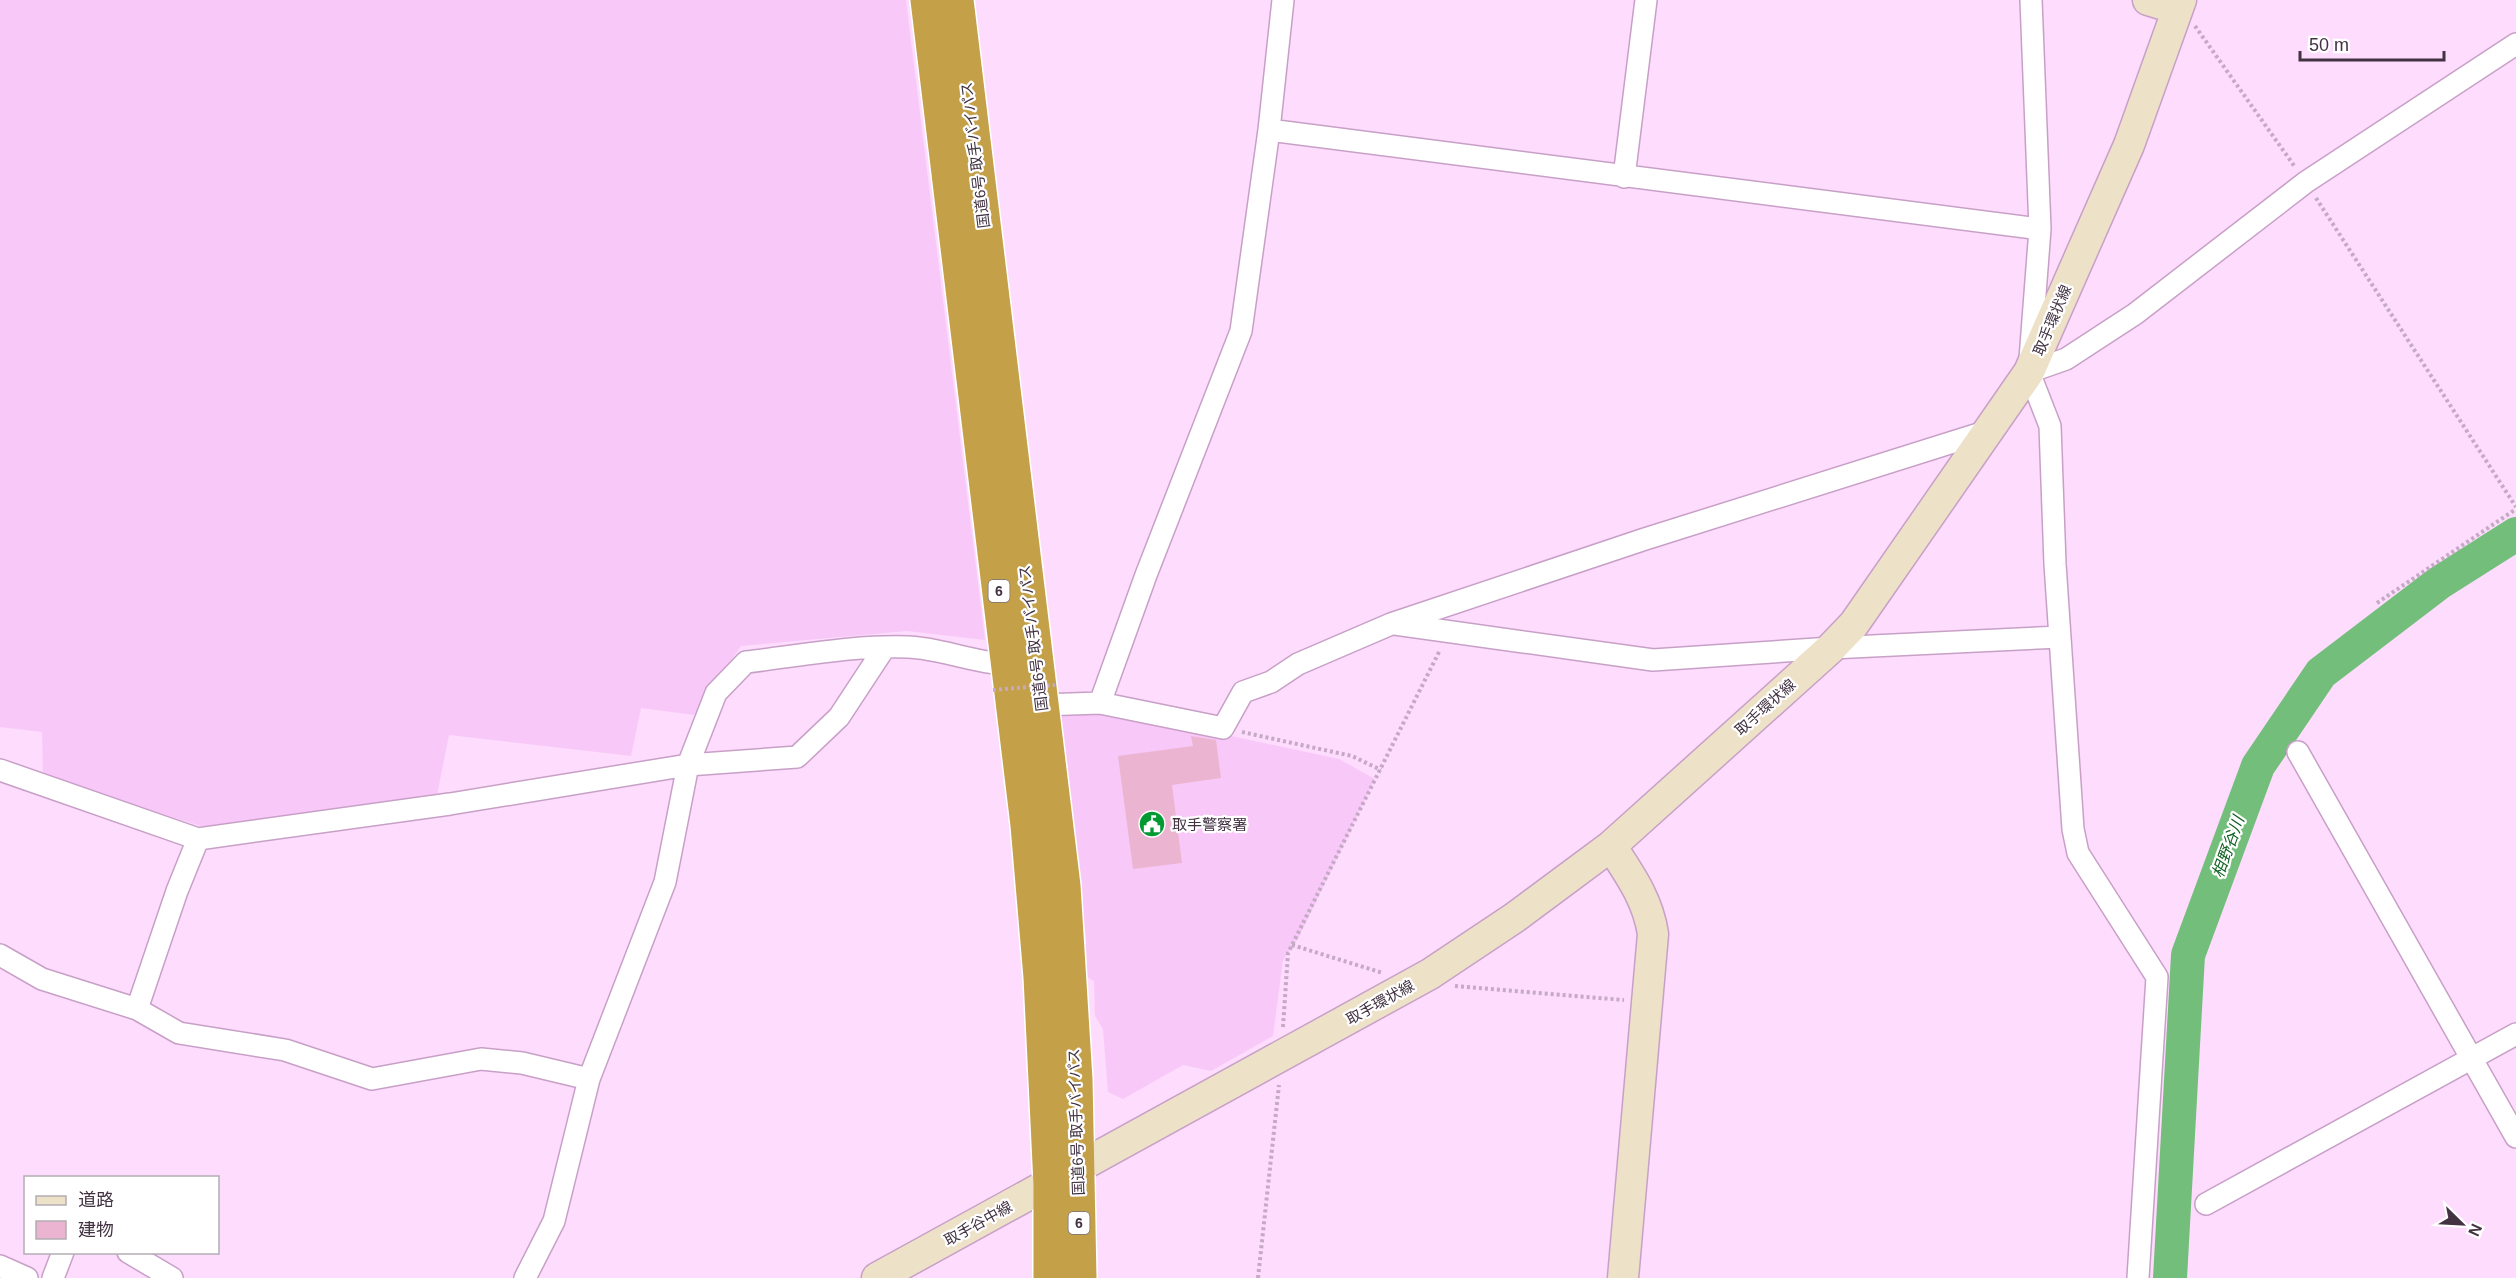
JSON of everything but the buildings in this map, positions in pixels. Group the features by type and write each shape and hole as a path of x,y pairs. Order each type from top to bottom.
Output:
{"highway":[{"name":"国道6号 取手バイパス","path":"927,0 1027,681 1064,886 1076,1068 1080,1278"},
{"name":"国道6号 取手バイパス","path":"957,0 1027,681 1027,825 1040,977 1050,1184 1050,1278"}],"street":[{"path":"1100,703 1146,575 1240,331 1269,130 1283,0"},
{"path":"1624,177 1646,0"},
{"path":"2031,0 2040,229 2030,372 2050,426 2060,637 2073,830 2078,853 2157,977 2138,1278"},
{"path":"2148,0 2179,5"},
{"name":"取手環状線","path":"1078,1168 1415,982 1514,918 1611,846 1854,624 2030,372 2129,145 2179,5"},
{"path":"2030,372 2066,359 2135,314 2306,182 2516,44"},
{"path":"1269,130 2040,229"},
{"path":"525,1278 554,1221 589,1079 666,882 688,765 716,693 746,662 885,647 910,647 1100,703 1223,728 1243,692 1271,682 1298,664 1391,624 1645,539 1988,431"},
{"path":"1391,624 1653,660 1830,648 2060,637"},
{"path":"0,770 198,839 450,804 688,765 796,757 839,717 885,647"},
{"path":"2298,752 2516,1137"},
{"path":"137,1009 177,891 198,839"},
{"path":"1611,846 1640,890 1649,911 1653,934 1623,1278"},
{"path":"0,955 42,979 137,1009 179,1033 285,1050 372,1079 481,1059 522,1063 589,1079"},
{"path":"2206,1204 2516,1034"},
{"name":"取手谷中線","path":"877,1278 1078,1168"},
{"path":"52,1278 62,1254"},
{"path":"131,1254 172,1278"},
{"path":"0,1266 27,1278"}],"path":[{"path":"2179,5 2202,32 2306,182 2516,508 2377,603"},
{"path":"1258,1278 1282,1057 1288,953 1382,770 1448,632"},
{"path":"1223,728 1352,756 1382,770"},
{"path":"1292,945 1415,982 1647,1002"}],"shaded area":[{"path":"0,0 906,0 985,640 907,631 741,646 694,715 641,708 631,756 449,735 437,795 204,827 98,794 43,772 42,732 0,727"},
{"path":"1110,710 1339,759 1375,779 1298,939 1283,960 1273,1036 1211,1071 1183,1065 1123,1099 1108,1092 1103,1029 1095,1016 1094,981 1087,977 1086,938 1061,712"}],"waterway":[{"name":"相野谷川","path":"2170,1278 2188,955 2258,766 2321,673 2439,583 2516,534"}],"place":[{"name":"取手警察署","path":"1152,824"}]}
